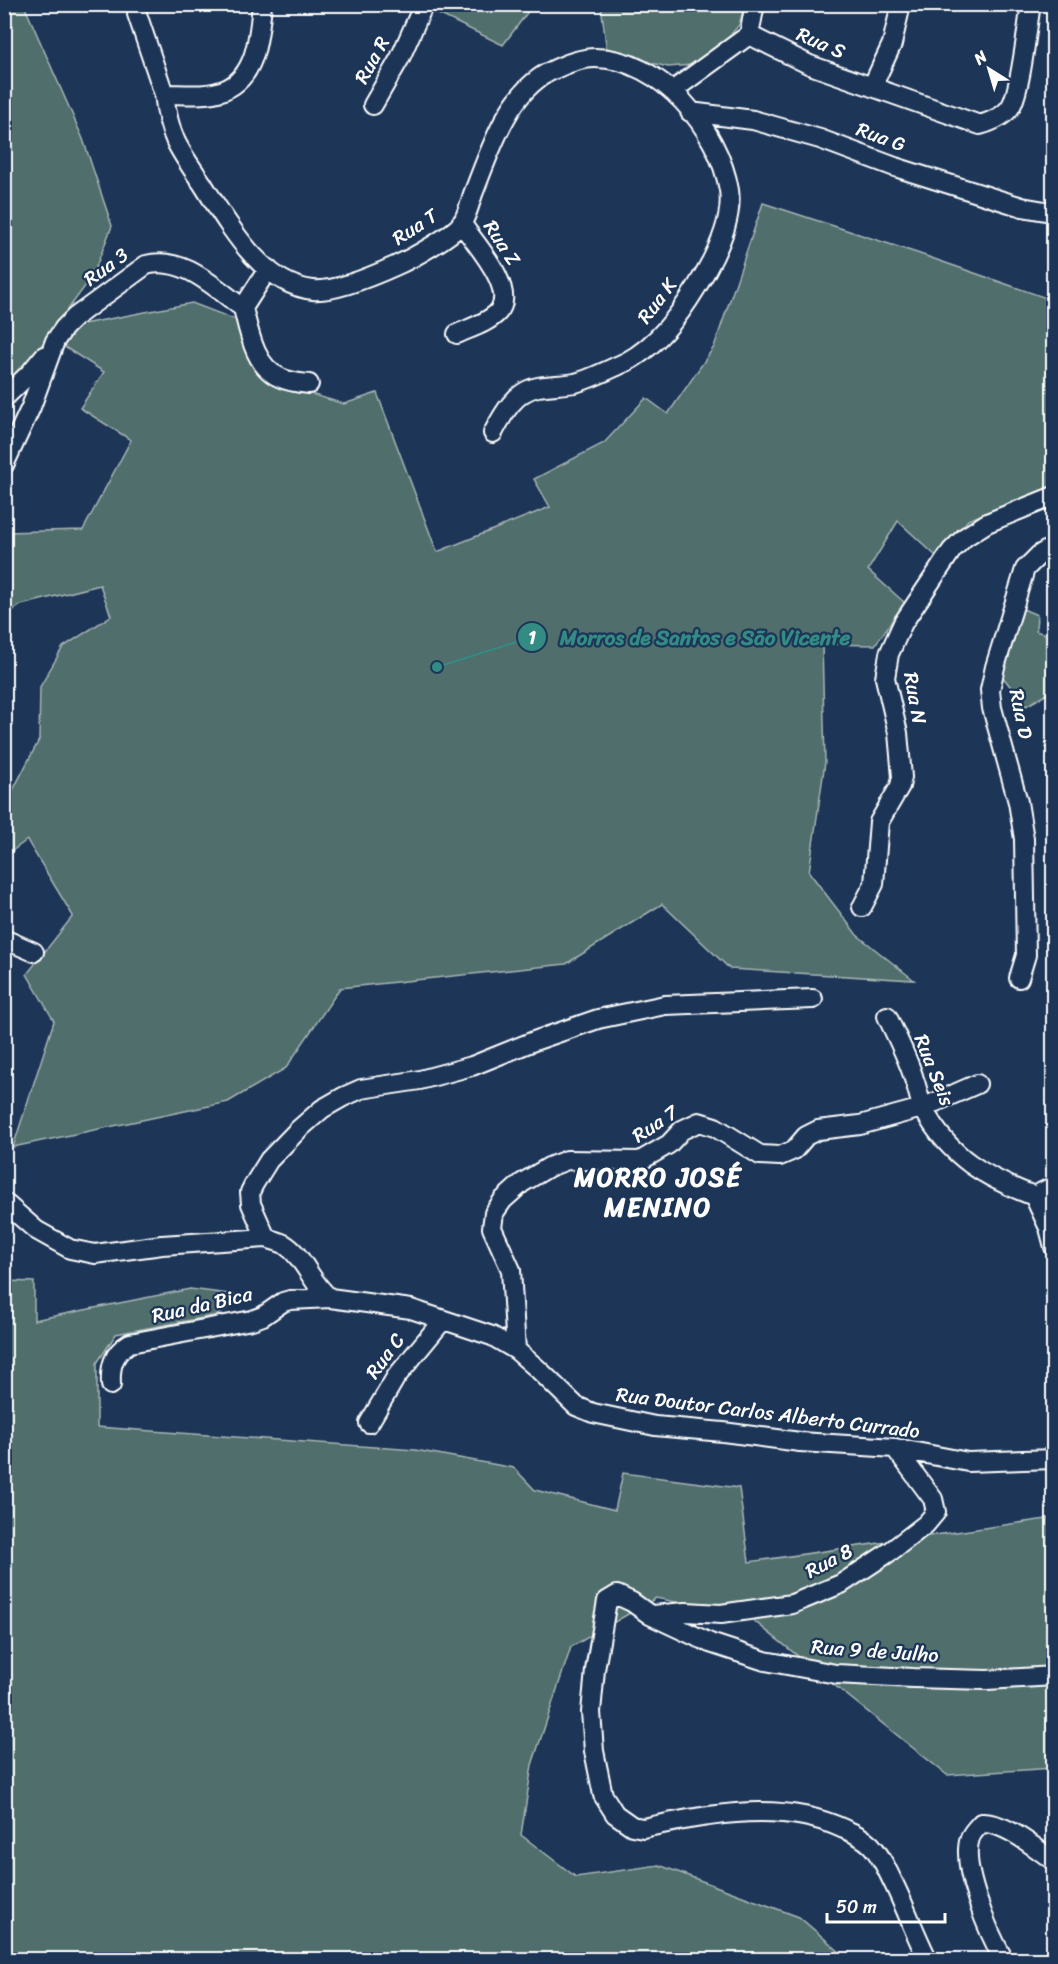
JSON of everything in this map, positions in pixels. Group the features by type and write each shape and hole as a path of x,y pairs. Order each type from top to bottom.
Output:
{"street":[{"path":"164,94 209,93 223,91 235,84 249,67 258,42 262,4"},
{"name":"Rua R","path":"373,105 400,58 424,4"},
{"path":"672,91 749,35 755,4"},
{"path":"901,4 892,44 872,87 980,125 995,119 1010,106 1017,88 1031,4"},
{"name":"Rua T","path":"138,14 164,94 168,119 176,143 236,237 255,258 289,282 313,290 332,288 371,277 408,260 461,223 503,120 525,92 544,74 572,62 594,58 623,61 646,71 672,91 690,112"},
{"name":"Rua S","path":"749,35 810,65 872,87"},
{"name":"Rua G","path":"690,112 764,123 820,139 895,167 1022,207 1053,210"},
{"name":"Rua K","path":"493,433 504,411 519,396 534,388 577,382 628,361 650,346 672,322 706,272 725,229 729,193 720,158 706,130 690,112"},
{"name":"Rua Z","path":"457,334 489,320 502,307 504,298 501,281 461,223"},
{"name":"Rua 3","path":"4,465 31,407 55,341 64,328 75,317 146,265 157,262 181,266 243,308"},
{"path":"268,269 243,308 251,338 267,369 280,378 309,384"},
{"path":"4,398 30,373 55,341"},
{"name":"Rua N","path":"862,907 874,884 879,822 900,786 902,777 898,733 885,678 889,654 903,623 951,550 965,537 987,523 1053,496"},
{"name":"Rua D","path":"1019,978 1026,955 1024,839 1018,802 992,708 990,690 1025,569 1039,555 1053,546"},
{"path":"4,939 34,952"},
{"path":"266,1238 251,1204 250,1192 269,1160 322,1109 361,1089 420,1080 472,1066 598,1019 664,1005 813,999"},
{"name":"Rua Seis","path":"887,1016 914,1077 922,1108 936,1130 976,1169 999,1183 1034,1196"},
{"name":"Rua 7","path":"516,1350 511,1270 495,1236 492,1219 503,1200 522,1183 549,1167 567,1160 640,1161 669,1144 682,1130 699,1122 715,1127 760,1155 780,1156 794,1150 806,1136 819,1130 860,1125 922,1108 977,1084"},
{"path":"1053,1186 1034,1196 1052,1229 1053,1247"},
{"path":"4,1202 36,1230 70,1249 95,1254 162,1245 266,1238 288,1247 321,1291 330,1298"},
{"name":"Rua Doutor Carlos Alberto Currado","path":"330,1298 411,1309 492,1336 516,1350 576,1406 593,1413 655,1426 800,1442 895,1448 968,1462 1053,1460"},
{"name":"Rua da Bica","path":"111,1385 110,1369 114,1358 130,1343 252,1320 263,1316 283,1302 330,1298"},
{"name":"Rua C","path":"369,1423 396,1377 443,1320"},
{"name":"Rua 8","path":"650,1615 686,1612 721,1614 792,1605 841,1584 891,1551 926,1524 936,1512 933,1499 895,1448"},
{"name":"Rua 9 de Julho","path":"928,1959 881,1858 871,1845 858,1835 827,1821 804,1814 784,1812 716,1814 643,1828 632,1826 615,1814 603,1795 591,1722 595,1670 607,1601 617,1595 650,1615 731,1650 765,1661 836,1674 987,1680 1053,1676"},
{"path":"1004,1959 992,1940 981,1913 974,1888 970,1838 981,1823 989,1823 1001,1827 1053,1861"}],"green space":[{"path":"5,5 24,5 83,139 112,226 92,277 26,366 5,387"},
{"path":"433,5 533,5 503,45 430,10"},
{"path":"601,5 745,5 739,25 727,39 692,65 668,67 607,52"},
{"path":"763,203 920,254 1052,300 1053,303 1053,488 968,520 937,557 898,521 868,570 905,603 875,645 822,644 825,762 809,872 857,935 914,980 730,969 662,904 566,964 340,988 286,1068 228,1102 13,1147 54,1021 27,974 73,916 27,840 5,856 5,798 13,790 39,740 40,687 63,647 111,616 100,585 21,605 5,616 5,532 83,530 131,440 80,408 104,372 63,346 78,325 192,303 239,321 271,382 344,404 377,393 437,552 550,507 534,479 604,443 646,398 668,414 714,347"},
{"path":"1023,609 1037,615 1036,631 1053,637 1053,702 1049,693 1026,706 1002,676"},
{"path":"5,1281 34,1282 34,1320 190,1289 245,1296 217,1315 116,1334 97,1363 97,1427 415,1450 514,1468 535,1490 615,1510 623,1473 739,1488 749,1562 1053,1518 1053,1768 947,1775 749,1617 656,1598 571,1647 532,1765 521,1835 576,1877 659,1865 799,1917 848,1959 5,1960"}],"place":[{"name":"Morros de Santos e São Vicente","path":"437,667"}],"district":[{"name":"MORRO JOSÉ MENINO","path":"658,1192"}]}
